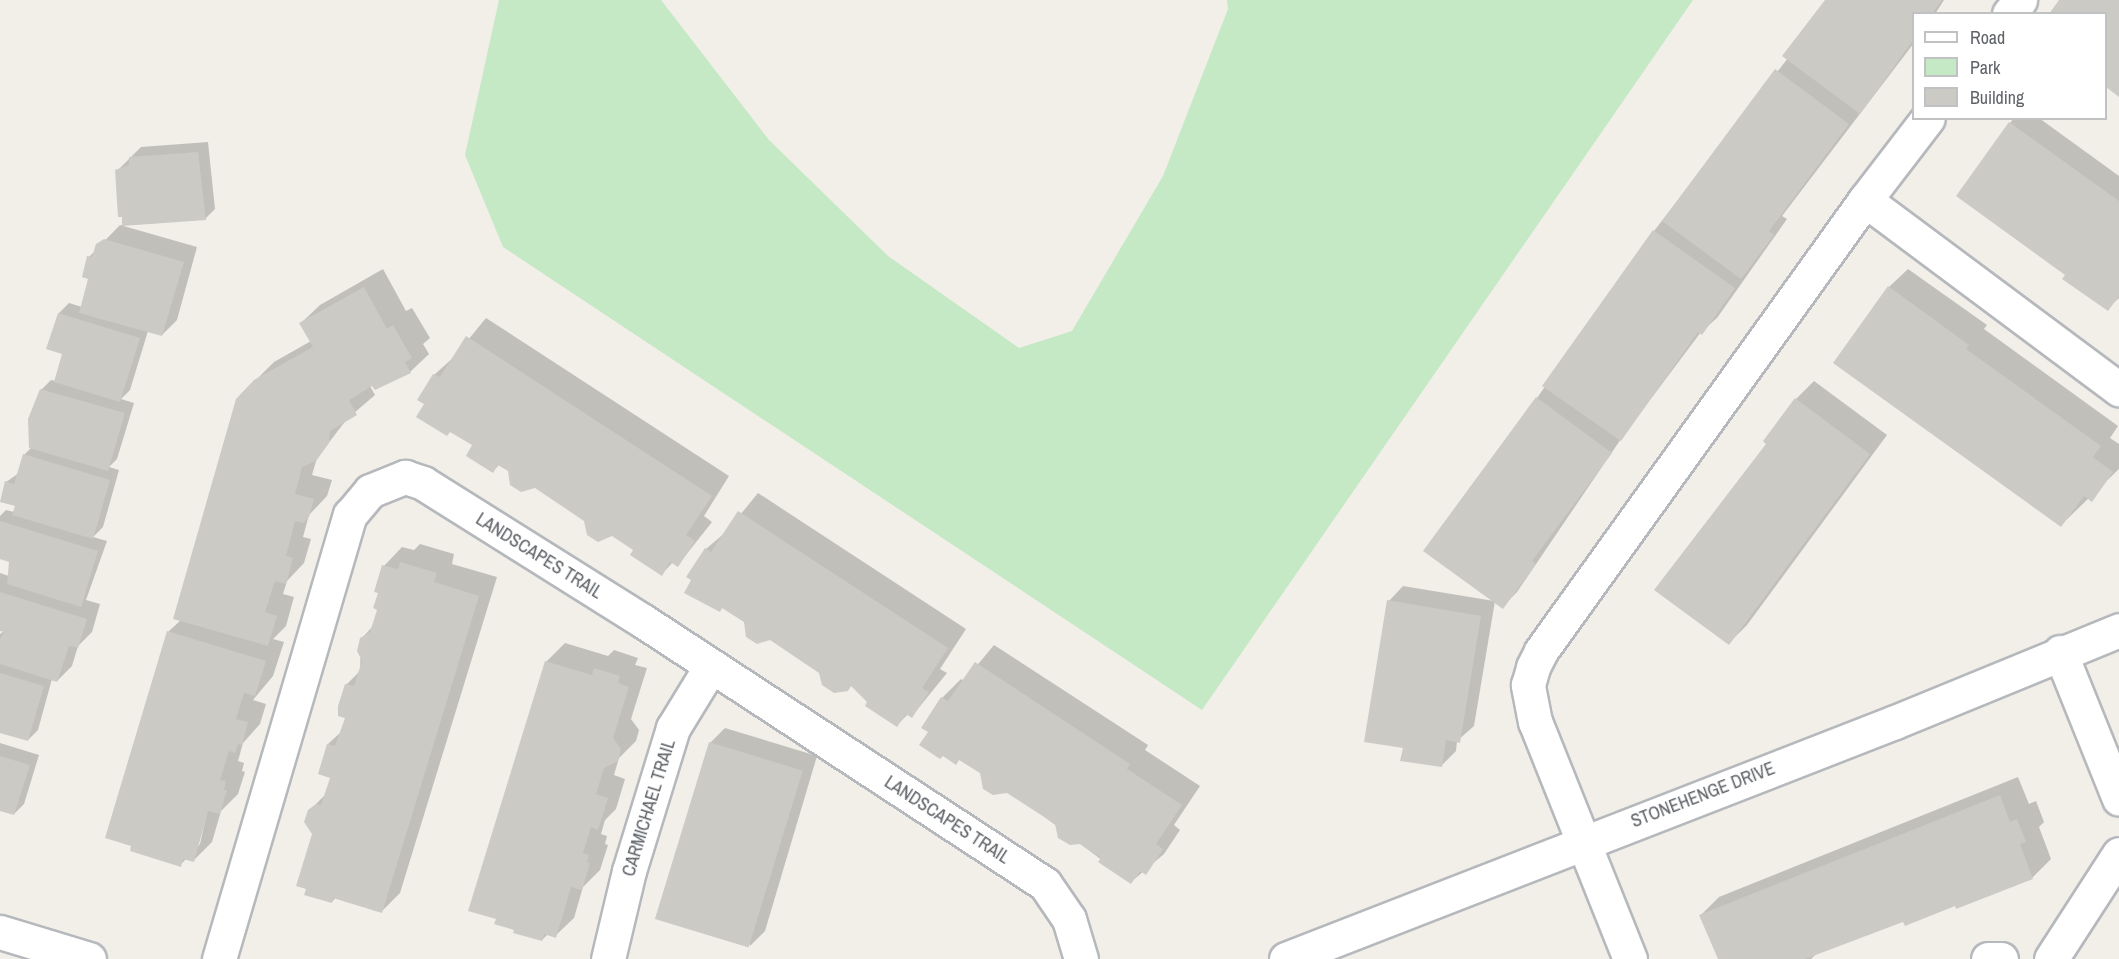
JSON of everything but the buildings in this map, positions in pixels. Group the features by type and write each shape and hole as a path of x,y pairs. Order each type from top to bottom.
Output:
{"street":[{"path":"2011,12 2020,0"},
{"path":"1630,959 1529,702 1528,685 1533,667 1865,200 1926,120"},
{"path":"1865,200 2119,389"},
{"name":"LANDSCAPES TRAIL","path":"219,959 350,515 370,491 405,477 423,483 711,666 1045,884 1060,900 1069,919 1081,959"},
{"name":"STONEHENGE DRIVE","path":"1286,959 1582,841 1895,722 2060,652 2119,630"},
{"path":"2060,652 2119,799"},
{"name":"CARMICHAEL TRAIL","path":"608,959 629,872 673,728 711,666"},
{"path":"2051,959 2119,854"},
{"path":"0,932 89,959"},
{"path":"1988,959 2001,959"}],"green space":[{"path":"499,0 661,0 769,140 888,256 1019,348 1072,331 1163,176 1228,9 1227,0 1693,0 1202,710 503,247 465,155"}]}
